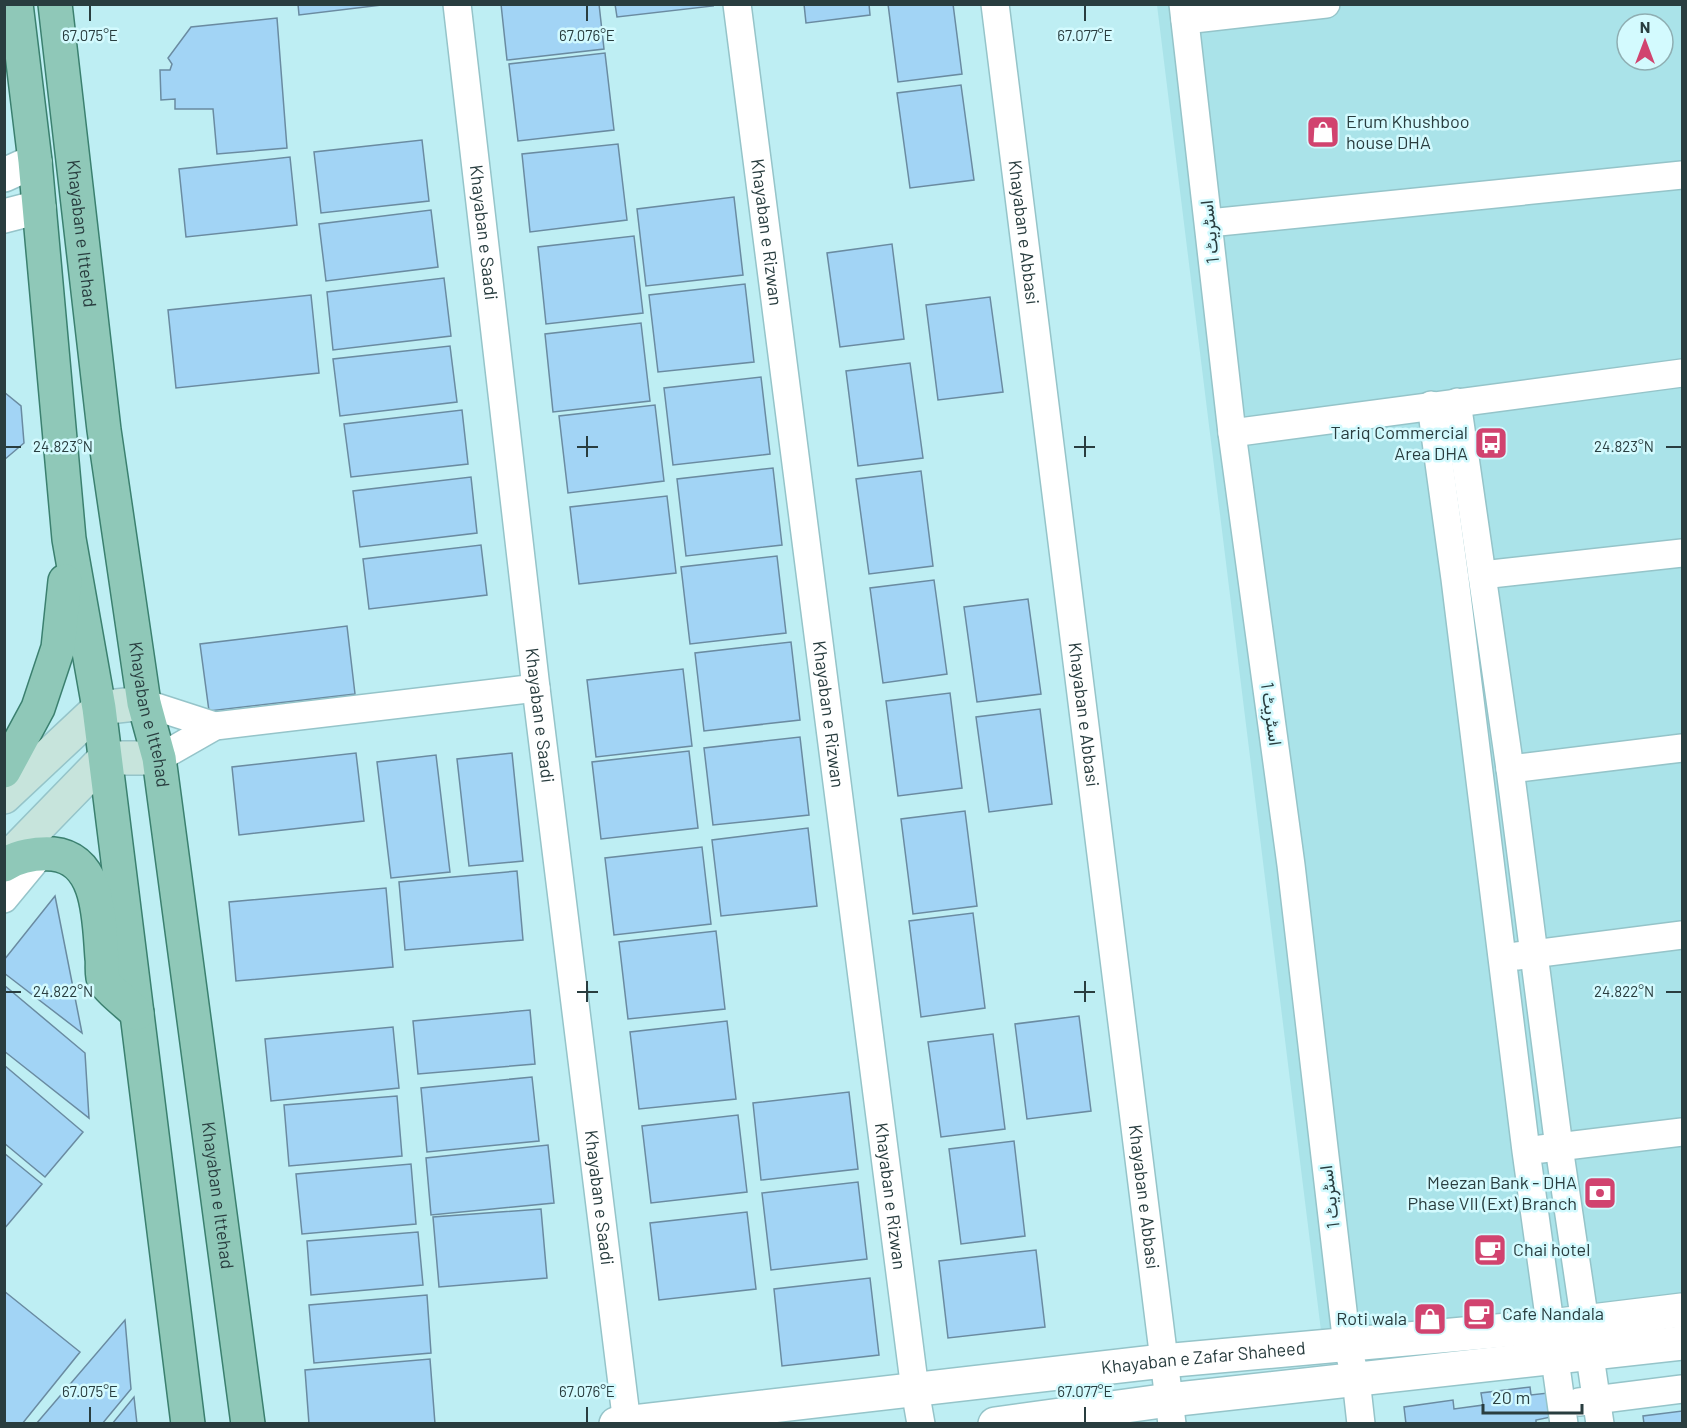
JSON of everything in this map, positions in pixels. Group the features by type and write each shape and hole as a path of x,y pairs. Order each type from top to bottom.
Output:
{"main road":[{"path":"16,4 16,76 35,161 69,539 99,708 188,1424"},
{"name":"Khayaban e Ittehad","path":"55,4 104,430 144,703 159,758 248,1424"},
{"path":"4,771 39,708 58,648 69,539"},
{"path":"4,797 99,708 144,703"},
{"path":"4,863 105,758 159,758"},
{"path":"4,863 14,858 42,853 58,855 72,861 84,871 92,884 104,981 138,1014"}],"street":[{"name":"Khayaban e Saadi","path":"457,4 623,1423"},
{"name":"Khayaban e Rizwan","path":"737,4 921,1424"},
{"name":"Khayaban e Abbasi","path":"995,4 1175,1360 1176,1407"},
{"path":"1184,12 1326,4"},
{"name":"اسٹریٹ 1","path":"1184,12 1232,433 1291,865 1336,1347 1342,1381 1361,1424"},
{"path":"4,175 35,161"},
{"path":"1209,223 1683,175"},
{"path":"4,216 39,207"},
{"path":"1232,433 1683,373"},
{"path":"1444,404 1482,575 1510,769 1559,1147 1598,1411"},
{"path":"1444,404 1457,590 1526,1151 1562,1414 1598,1411 1683,1389"},
{"path":"1482,575 1683,553"},
{"path":"159,758 215,726 536,688"},
{"path":"144,703 215,726"},
{"path":"4,747 39,708"},
{"path":"1510,769 1683,748"},
{"path":"4,899 42,853"},
{"path":"1502,957 1683,935"},
{"path":"1526,1151 1683,1132"},
{"name":"Khayaban e Zafar Shaheed","path":"623,1423 1175,1360 1336,1347 1553,1341 1584,1322 1683,1310"},
{"path":"995,1424 1176,1407 1342,1381 1553,1341 1589,1353 1683,1343"}],"shaded area":[{"path":"1157,5 1682,5 1682,1296 1322,1339"}],"building":[{"path":"298,4 390,4 299,15"},
{"path":"501,4 599,4 604,49 507,60"},
{"path":"615,4 712,4 713,6 617,17"},
{"path":"804,4 869,4 870,15 806,23"},
{"path":"888,4 953,4 962,74 898,82"},
{"path":"277,18 287,148 217,154 213,109 175,109 175,99 161,100 160,70 170,70 172,64 168,58 191,27"},
{"path":"605,53 614,130 518,141 509,64"},
{"path":"961,85 974,180 910,188 897,93"},
{"path":"422,140 429,201 321,213 314,152"},
{"path":"618,144 627,220 530,232 522,154"},
{"path":"290,157 297,225 186,237 179,169"},
{"path":"734,197 743,275 646,286 637,209"},
{"path":"431,210 438,267 326,281 319,224"},
{"path":"634,236 643,313 546,324 538,247"},
{"path":"892,244 904,339 840,347 827,253"},
{"path":"444,278 451,336 333,350 327,292"},
{"path":"745,284 754,362 658,372 649,295"},
{"path":"311,295 319,373 176,388 168,310"},
{"path":"990,297 1003,392 938,400 926,305"},
{"path":"641,323 650,401 553,412 545,334"},
{"path":"450,346 457,402 340,416 333,359"},
{"path":"910,363 923,458 858,466 846,371"},
{"path":"761,377 770,454 673,465 664,388"},
{"path":"4,392 21,406 24,443 4,460"},
{"path":"655,405 664,481 568,493 559,416"},
{"path":"462,410 468,464 351,477 344,424"},
{"path":"773,468 782,545 686,556 677,479"},
{"path":"921,471 933,566 869,574 856,479"},
{"path":"471,477 477,533 360,547 353,491"},
{"path":"667,496 676,573 579,584 570,507"},
{"path":"481,545 487,595 369,609 363,559"},
{"path":"777,556 786,633 690,644 681,567"},
{"path":"934,580 947,674 883,683 870,588"},
{"path":"1028,599 1041,694 977,702 964,607"},
{"path":"347,626 355,694 209,711 200,644"},
{"path":"791,642 800,720 704,731 695,653"},
{"path":"683,669 692,746 596,757 587,680"},
{"path":"950,693 962,788 898,796 886,701"},
{"path":"1040,709 1052,804 989,812 976,717"},
{"path":"800,737 809,815 713,825 704,748"},
{"path":"689,751 698,828 601,839 592,762"},
{"path":"356,753 364,821 239,835 232,767"},
{"path":"512,753 523,861 469,866 457,759"},
{"path":"436,755 450,872 391,878 377,762"},
{"path":"965,811 977,906 913,914 901,819"},
{"path":"808,828 817,906 721,916 712,840"},
{"path":"702,847 711,924 614,935 605,858"},
{"path":"517,871 523,940 405,950 399,882"},
{"path":"386,888 393,967 236,981 229,902"},
{"path":"55,896 82,1033 4,973 4,960"},
{"path":"973,913 985,1008 921,1017 909,921"},
{"path":"716,931 725,1009 628,1019 619,942"},
{"path":"4,985 85,1053 89,1118 4,1051"},
{"path":"530,1010 535,1064 418,1074 413,1021"},
{"path":"1079,1016 1091,1111 1027,1119 1015,1024"},
{"path":"727,1021 736,1099 639,1109 630,1032"},
{"path":"393,1027 399,1088 271,1101 265,1039"},
{"path":"993,1034 1005,1129 941,1137 928,1042"},
{"path":"4,1065 83,1132 45,1177 4,1143"},
{"path":"532,1077 539,1141 427,1152 421,1088"},
{"path":"849,1092 858,1169 761,1180 753,1103"},
{"path":"397,1096 402,1156 289,1166 284,1105"},
{"path":"738,1115 747,1192 651,1203 642,1126"},
{"path":"1014,1141 1025,1236 961,1244 949,1149"},
{"path":"548,1145 554,1203 431,1215 426,1158"},
{"path":"4,1153 42,1184 4,1229"},
{"path":"411,1164 416,1224 302,1234 296,1174"},
{"path":"858,1182 867,1259 771,1270 762,1193"},
{"path":"541,1209 547,1278 439,1287 433,1217"},
{"path":"747,1212 756,1289 659,1300 650,1223"},
{"path":"418,1232 423,1285 311,1295 307,1241"},
{"path":"1036,1250 1045,1327 948,1338 939,1261"},
{"path":"870,1278 879,1355 782,1366 774,1289"},
{"path":"4,1291 80,1352 22,1424 4,1424"},
{"path":"427,1295 431,1353 314,1363 309,1305"},
{"path":"125,1320 131,1389 102,1424 36,1424"},
{"path":"430,1359 435,1424 309,1424 305,1370"},
{"path":"1530,1387 1531,1395 1548,1393 1551,1417 1536,1420 1536,1424 1406,1424 1404,1407 1453,1400 1454,1409 1483,1405 1481,1393"},
{"path":"134,1397 137,1424 112,1424"},
{"path":"1682,1411 1682,1424 1644,1424 1643,1416"}],"place":[{"name":"Erum Khushboo house DHA","path":"1323,132"},
{"name":"Tariq Commercial Area DHA","path":"1491,443"},
{"name":"Meezan Bank - DHA Phase VII (Ext) Branch","path":"1600,1193"},
{"name":"Chai hotel","path":"1490,1250"},
{"name":"Cafe Nandala","path":"1479,1314"},
{"name":"Roti wala","path":"1430,1319"}]}
